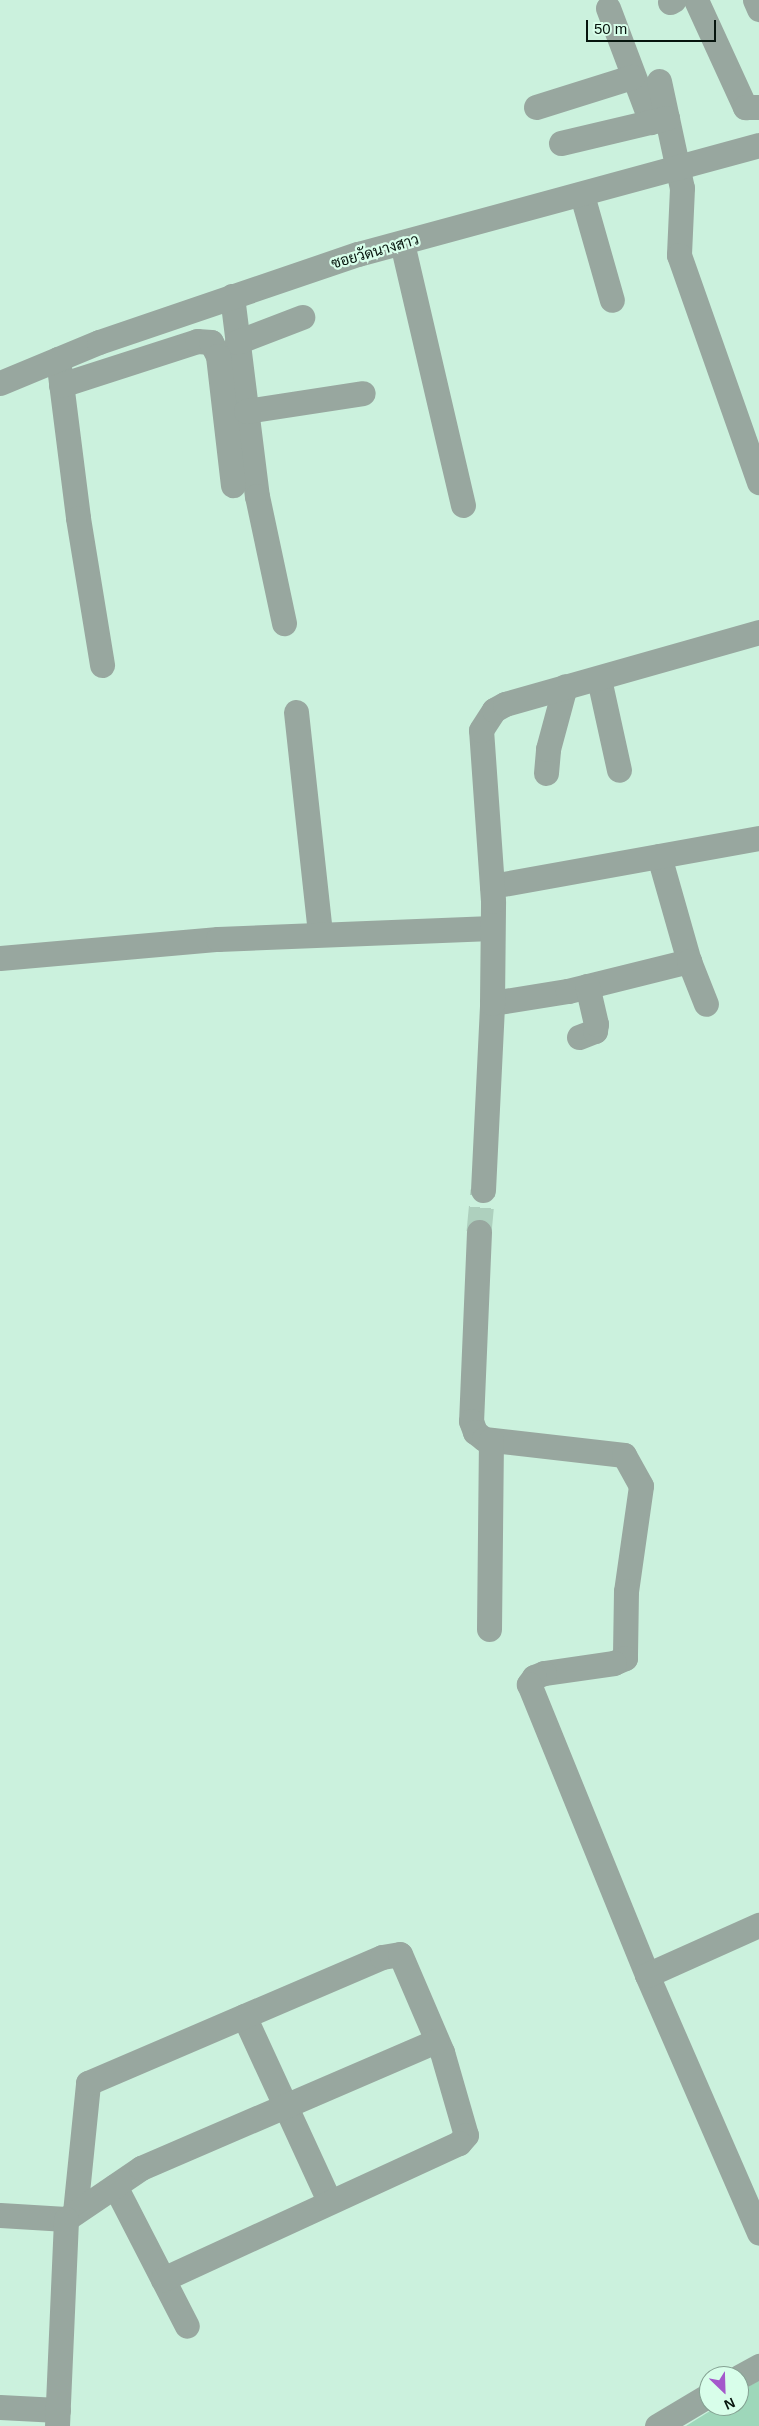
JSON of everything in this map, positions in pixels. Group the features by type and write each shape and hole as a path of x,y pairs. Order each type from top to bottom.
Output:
{"street":[{"path":"696,0 745,107 759,107"},
{"path":"755,0 759,9"},
{"path":"608,8 632,77 659,120 678,168 683,199 678,234 679,255 759,482"},
{"path":"536,107 632,77"},
{"path":"659,81 659,120"},
{"path":"561,143 659,120"},
{"name":"ซอยวัดนางสาว","path":"0,383 58,359 232,296 402,242 582,195 759,145"},
{"path":"582,195 612,300"},
{"path":"402,242 463,505"},
{"path":"232,296 257,496 284,623"},
{"path":"238,342 302,317"},
{"path":"61,385 197,341 210,342 218,356 233,485"},
{"path":"58,359 78,518 102,665"},
{"path":"246,412 363,393"},
{"path":"483,1190 492,1003 492,886 480,730 499,707 566,686 599,679 759,632"},
{"path":"599,679 619,770"},
{"path":"546,773 556,717 566,686"},
{"path":"296,712 320,934"},
{"path":"492,886 759,838"},
{"path":"659,856 688,961 706,1004"},
{"path":"0,958 218,939 492,928"},
{"path":"492,1003 587,986 688,961"},
{"path":"579,1037 595,1031 596,1024 587,986"},
{"path":"479,1232 471,1421 475,1432 484,1439 624,1455 641,1486 626,1591 624,1658 614,1663 544,1673 534,1677 529,1684 647,1975 759,2233"},
{"path":"489,1629 491,1440"},
{"path":"647,1975 759,1925"},
{"path":"0,2407 57,2418 71,2215 88,2083 382,1957 400,1954 405,1960 436,2041 462,2115 466,2135 459,2143 329,2201 164,2279"},
{"path":"244,2016 329,2201"},
{"path":"0,2215 71,2215 141,2168 436,2041"},
{"path":"115,2186 187,2326"},
{"path":"657,2426 699,2401"}],"green space":[{"path":"759,2380 759,2426 686,2426 702,2416 749,2416 749,2386"}],"tunnel":[{"path":"479,1232 483,1190"}]}
